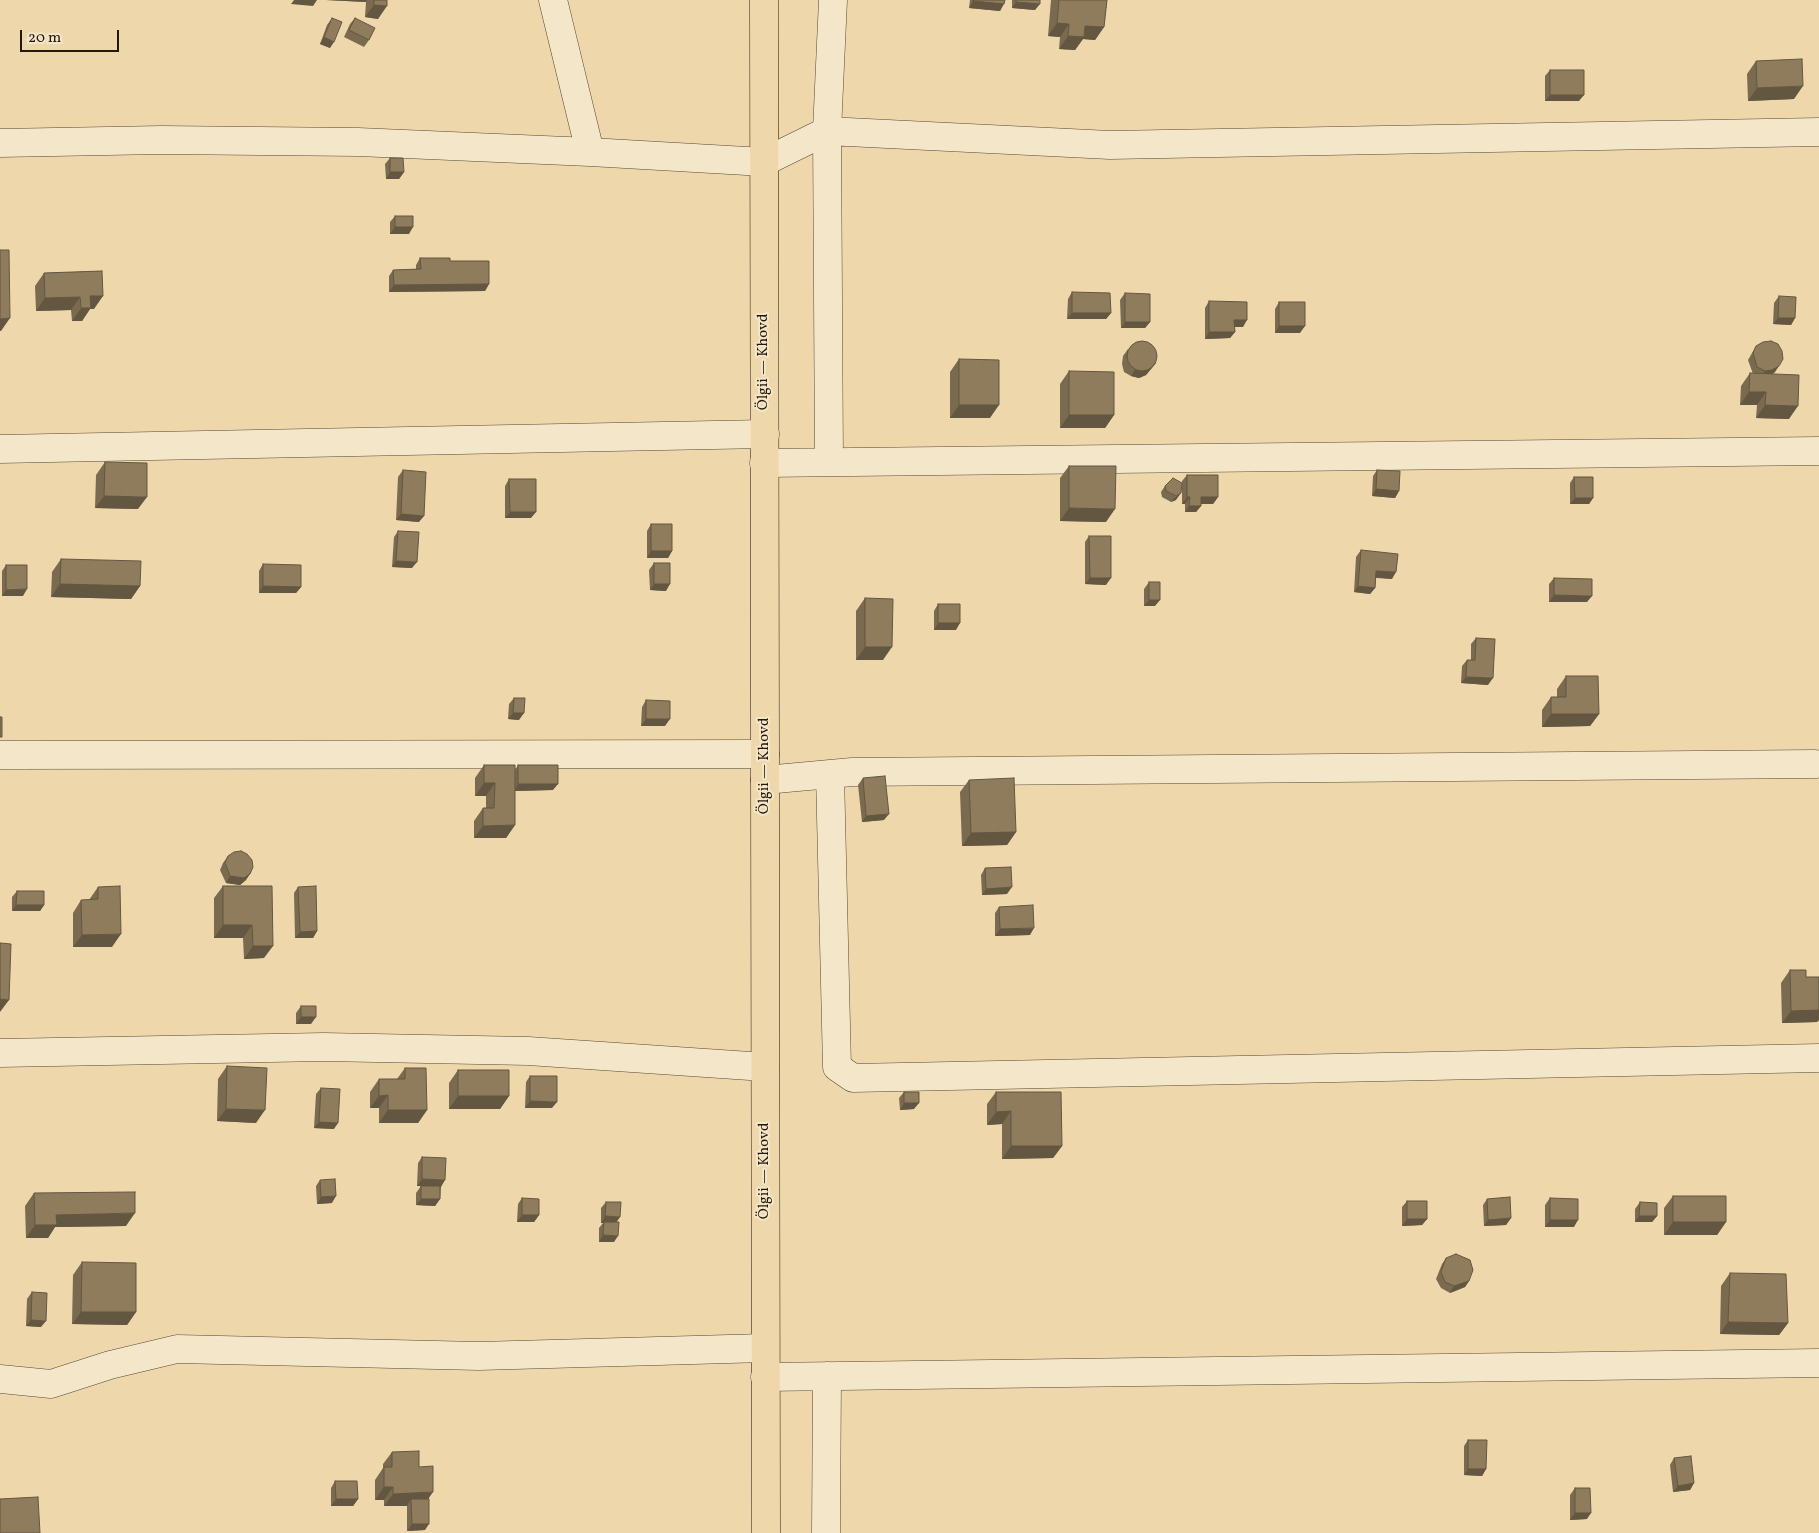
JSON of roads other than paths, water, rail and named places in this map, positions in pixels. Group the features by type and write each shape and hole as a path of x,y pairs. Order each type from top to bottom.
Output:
{"highway":[{"name":"Ölgii — Khovd","path":"764,0 766,1533"}],"street":[{"path":"553,0 590,152"},
{"path":"829,462 827,131 833,0"},
{"path":"0,142 161,140 358,142 764,162 827,131 1110,145 1819,132"},
{"path":"0,449 765,434"},
{"path":"764,463 1819,450"},
{"path":"0,755 765,754"},
{"path":"765,780 872,772 1815,764"},
{"path":"830,774 837,1068 853,1078 1819,1058"},
{"path":"0,1053 324,1047 528,1052 765,1067"},
{"path":"0,1379 51,1384 110,1366 177,1349 479,1356 765,1348"},
{"path":"765,1377 1819,1363"},
{"path":"826,1533 827,1376"}]}
